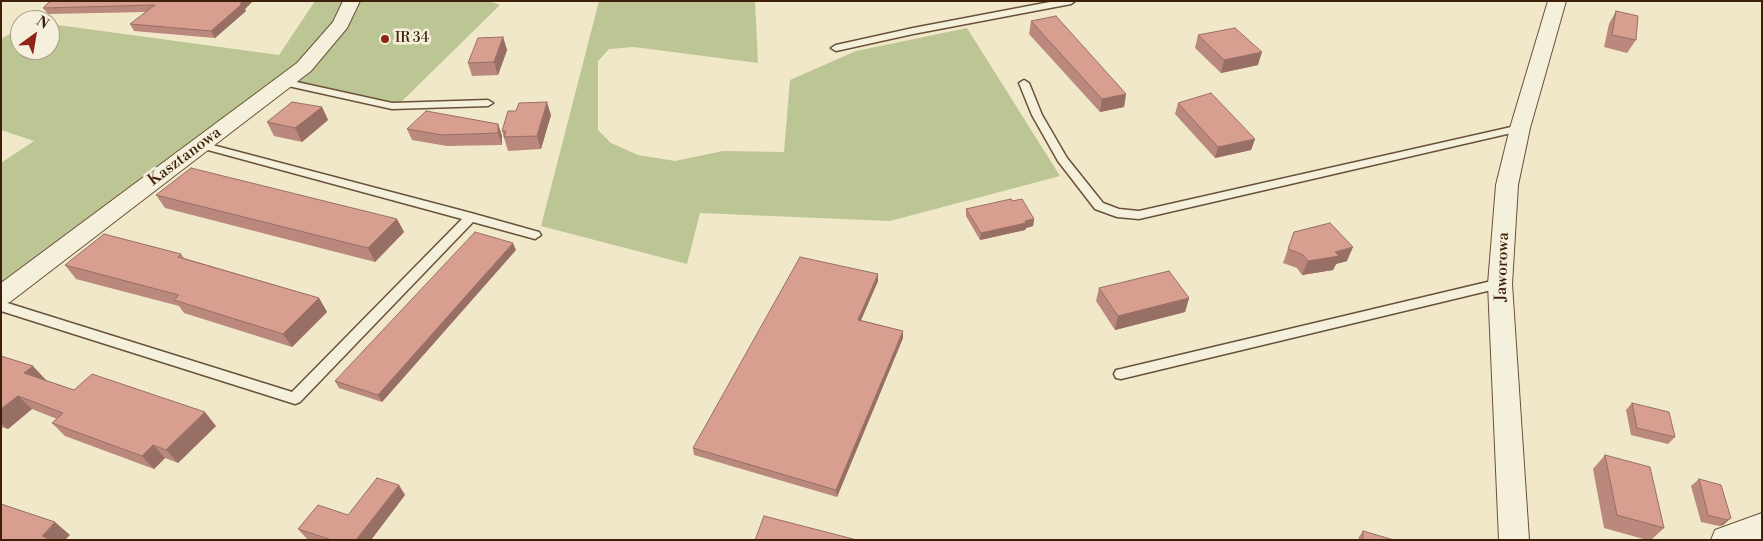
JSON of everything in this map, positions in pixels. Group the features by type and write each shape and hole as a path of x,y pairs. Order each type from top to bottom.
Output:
{"street":[{"name":"Kasztanowa","path":"1,296 304,67 341,24 352,1"},
{"name":"Jaworowa","path":"1514,540 1500,284 1507,185 1520,128 1560,2"},
{"path":"1726,540 1762,526"}],"lane":[{"path":"836,48 913,31 1071,1"},
{"path":"283,82 392,106 488,103"},
{"path":"1024,83 1037,115 1062,159 1099,206 1117,213 1139,215 1520,128"},
{"path":"200,145 535,234"},
{"path":"1,306 295,398 471,218"},
{"path":"1121,374 1500,284"}],"green space":[{"path":"315,1 489,1 500,5 399,104 278,77 1,283 1,163 34,141 1,130 1,39 10,34 10,60 60,60 60,25 279,55"},
{"path":"599,1 755,1 758,63 634,47 609,49 598,61 598,130 611,143 638,155 675,161 723,151 784,152 790,80 856,51 967,28 1060,176 890,221 700,213 687,264 541,226"}],"building":[{"path":"50,1 243,1 240,4 242,4 211,31 130,24 155,5 43,8"},
{"path":"1616,11 1638,16 1636,40 1612,35"},
{"path":"1056,16 1126,94 1102,99 1031,21"},
{"path":"1235,28 1262,52 1224,60 1198,35"},
{"path":"503,37 494,62 468,63 478,38"},
{"path":"1211,93 1255,139 1218,147 1178,103"},
{"path":"292,102 322,107 295,128 267,122"},
{"path":"547,102 537,136 504,137 506,131 502,131 508,111 516,111 519,103"},
{"path":"426,111 498,124 498,133 442,135 407,129"},
{"path":"191,168 397,219 368,248 156,195"},
{"path":"1011,199 1012,201 1022,199 1034,219 1025,221 1026,223 981,233 966,209"},
{"path":"1330,223 1353,247 1335,252 1339,256 1308,261 1303,255 1288,249 1294,232"},
{"path":"475,232 513,243 378,395 335,381"},
{"path":"104,234 181,254 178,257 319,298 283,334 174,300 179,295 65,265"},
{"path":"800,257 878,274 858,320 903,331 836,490 693,448"},
{"path":"1169,271 1189,298 1118,316 1099,288"},
{"path":"1,356 33,366 24,373 74,390 92,374 205,412 166,450 153,445 142,456 52,423 63,413 18,396 1,409"},
{"path":"1632,403 1669,412 1675,437 1637,428"},
{"path":"1605,455 1650,467 1664,528 1617,515"},
{"path":"377,478 399,485 356,540 328,540 298,529 318,505 348,515"},
{"path":"1699,479 1721,485 1731,518 1727,520 1708,515"},
{"path":"1,504 55,522 42,536 47,538 46,540 1,540"},
{"path":"764,516 857,540 755,540"},
{"path":"1363,531 1394,540 1363,540"}],"place":[{"name":"IR 34","path":"385,39"}]}
